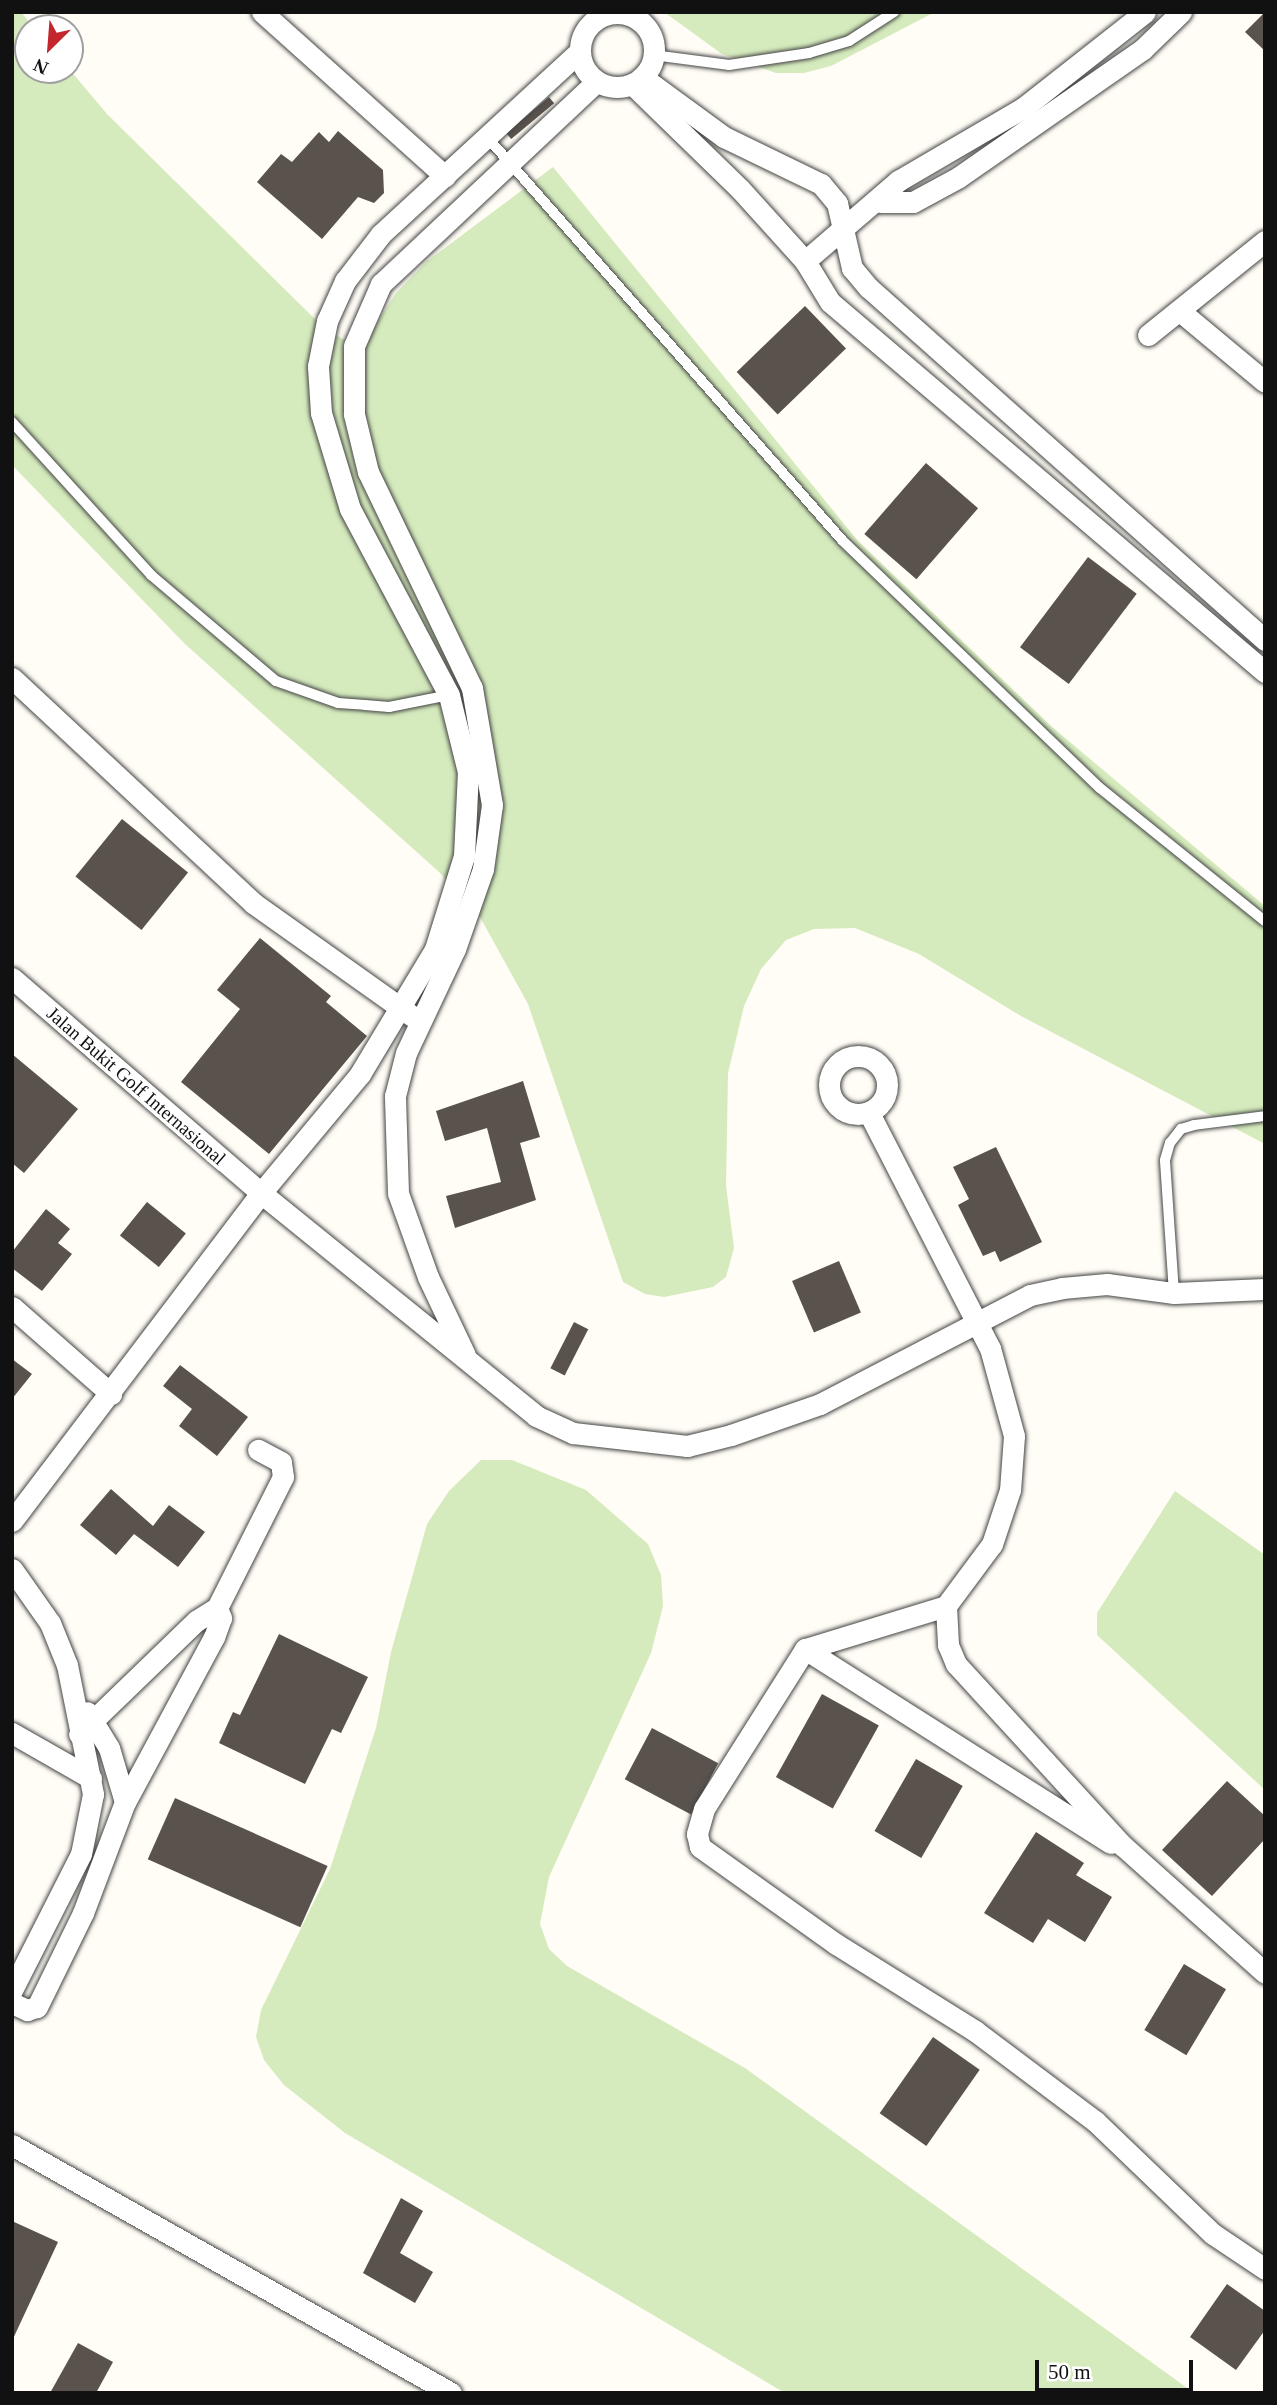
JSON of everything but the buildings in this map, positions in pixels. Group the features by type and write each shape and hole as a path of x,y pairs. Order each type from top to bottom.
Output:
{"street":[{"path":"262,12 445,176"},
{"path":"805,261 845,224 880,202 898,181 1023,108 1145,12"},
{"path":"880,202 913,202 959,177 1143,49 1181,12"},
{"path":"467,1360 428,1277 394,1169 395,1096 411,1015 464,856 468,772 449,695 350,509 321,413 318,366 327,321 345,281 381,234 579,52 590,17 617,13 629,15 649,31 653,55 637,81"},
{"path":"579,52 597,81"},
{"path":"12,1521 261,1193 411,1015 455,948 483,869 492,805 472,688 368,472 351,380 354,346 382,284 597,81 637,81 724,137 821,184 837,203 845,224 852,268 869,288 1265,640"},
{"path":"637,81 805,261 830,302 1265,671"},
{"path":"1148,335 1181,312 1265,242"},
{"path":"1181,312 1265,382"},
{"path":"12,678 253,903 411,1015"},
{"name":"Jalan Bukit Golf Internasional","path":"12,978 261,1193 536,1416 573,1433 687,1446 820,1404 1030,1295 1062,1288 1107,1284 1174,1293 1265,1289"},
{"path":"869,1113 979,1321 1004,1387 1014,1436 1010,1490 988,1553 946,1606 805,1649 704,1809 696,1834 700,1847 835,1944 997,2048 1095,2121 1213,2234 1265,2269"},
{"path":"12,1307 111,1394"},
{"path":"79,1734 196,1621 216,1608 282,1478 281,1462 258,1450"},
{"path":"12,1569 50,1623 79,1703 79,1734 91,1778 93,1810 82,1854 12,1990"},
{"path":"946,1606 948,1645 956,1664 1122,1845 1265,1973"},
{"path":"12,2003 27,2010 37,2007 83,1913 125,1802 215,1637 220,1618 216,1608"},
{"path":"805,1649 1101,1838 1122,1845"},
{"path":"79,1703 95,1720 125,1802"},
{"path":"12,1733 91,1778"},
{"path":"12,2145 451,2393"}],"lane":[{"path":"653,55 729,65 809,54 849,41 894,12"},
{"path":"487,137 842,540 1100,788 1265,921"},
{"path":"12,422 151,575 276,681 338,703 389,707 472,688"},
{"path":"1174,1293 1165,1160 1170,1143 1181,1129 1194,1125 1265,1116"}],"green space":[{"path":"12,12 23,14 14,14 14,84 82,84 107,114 322,326 349,343 369,335 396,293 426,262 553,167 858,541 1052,727 1265,906 1265,1144 1021,1016 919,954 855,928 814,929 786,940 761,969 744,1006 728,1073 726,1186 734,1248 726,1277 713,1287 664,1297 645,1294 623,1282 528,1004 480,917 439,872 185,644 12,465"},
{"path":"664,12 935,12 831,66 804,73 776,73 722,54"},
{"path":"481,1460 512,1460 586,1490 648,1544 661,1575 663,1606 651,1653 549,1877 540,1924 549,1949 567,1966 745,2068 1194,2393 785,2393 345,2133 284,2085 264,2060 256,2037 261,2010 330,1869 376,1728 391,1652 427,1524 449,1491"},
{"path":"1175,1491 1265,1555 1265,1790 1097,1635 1097,1613"}]}
